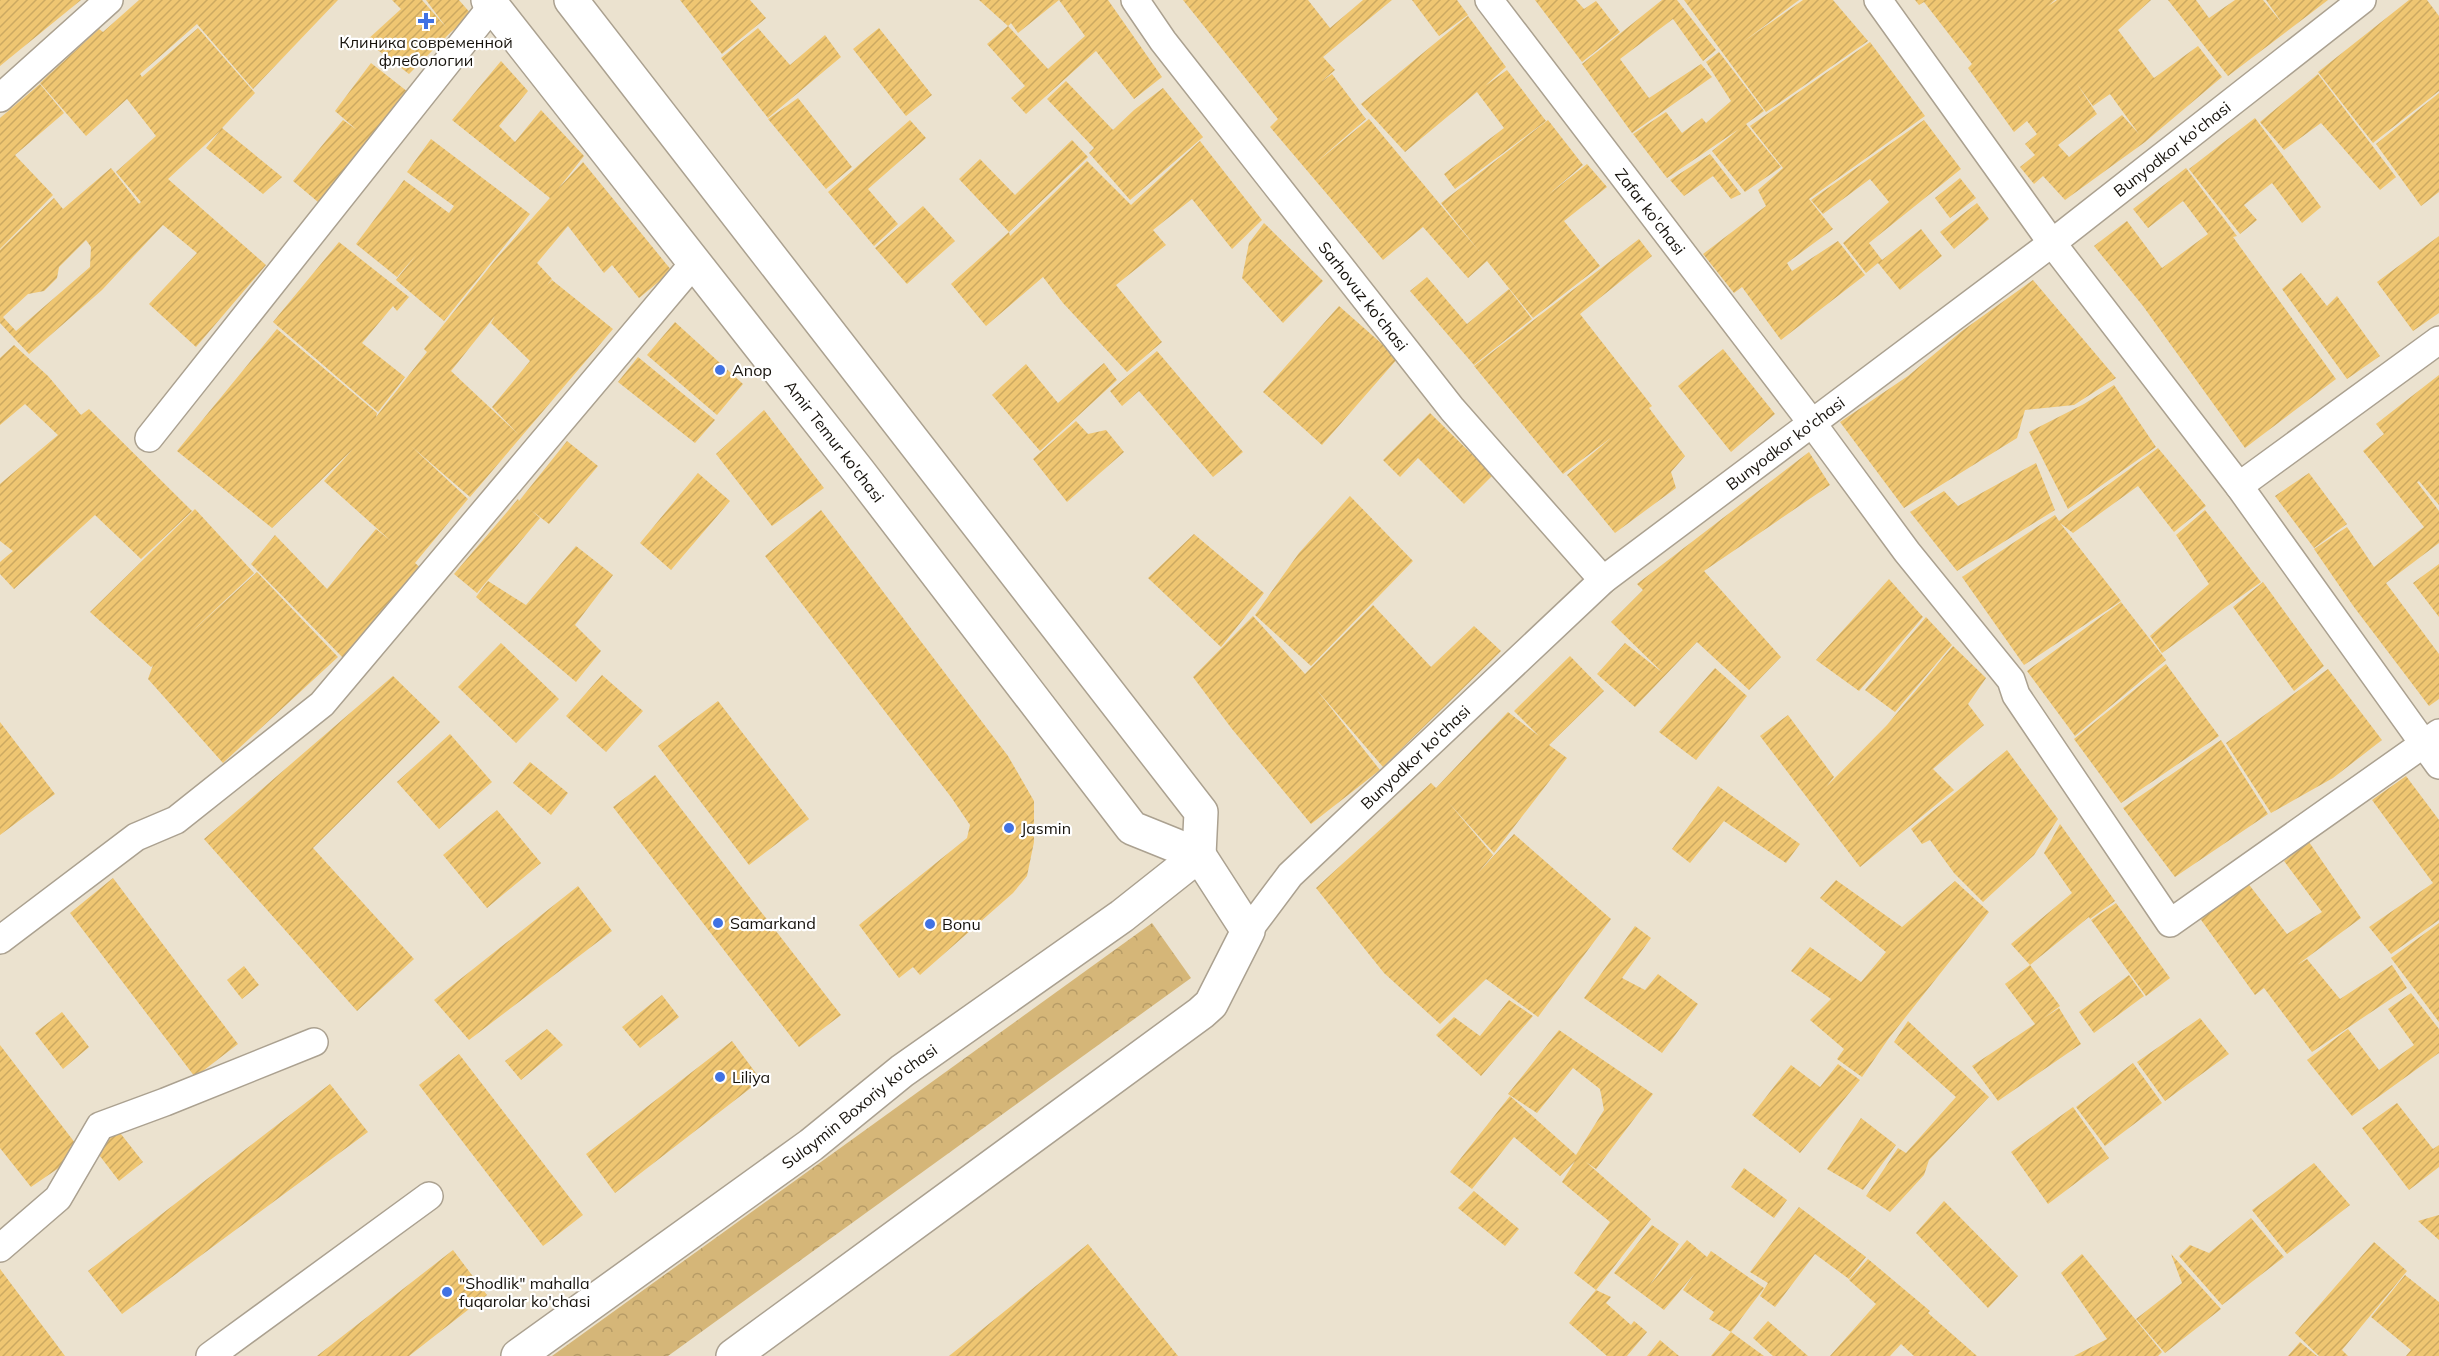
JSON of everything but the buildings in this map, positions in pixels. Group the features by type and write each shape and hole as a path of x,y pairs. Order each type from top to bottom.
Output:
{"main road":[{"path":"571,0 1201,812 1199,855 1248,931 1211,1004 1201,1013 733,1356"},
{"name":"Amir Temur ko'chasi","path":"490,3 859,472 1132,828 1199,855"},
{"name":"Sulaymin Boxoriy ko'chasi","path":"518,1356 811,1145 902,1071 1122,916 1199,855"}],"street":[{"path":"0,98 108,0"},
{"name":"Sarhovuz ko'chasi","path":"1135,0 1163,41 1452,409 1603,580"},
{"name":"Zafar ko'chasi","path":"1489,0 1812,423 1907,552 2011,680 2016,695 2170,923 2431,738"},
{"path":"1878,0 2052,243 2431,738 2439,765"},
{"name":"Bunyodkor ko'chasi","path":"1248,931 1290,875 1603,580 2052,243 2362,0"},
{"path":"149,438 490,3"},
{"path":"0,940 136,837 176,819 322,704 694,263"},
{"path":"2239,486 2439,340"},
{"path":"0,1248 58,1198 100,1126 314,1042"},
{"path":"210,1356 429,1196"}],"green space":[{"path":"1152,923 1191,978 668,1356 552,1356"}],"place":[{"name":"Клиника современной флебологии","path":"426,21"},
{"name":"Anop","path":"720,370"},
{"name":"Jasmin","path":"1009,828"},
{"name":"Samarkand","path":"718,923"},
{"name":"Bonu","path":"930,924"},
{"name":"Liliya","path":"720,1077"},
{"name":"\"Shodlik\" mahalla fuqarolar ko'chasi","path":"447,1292"}]}
